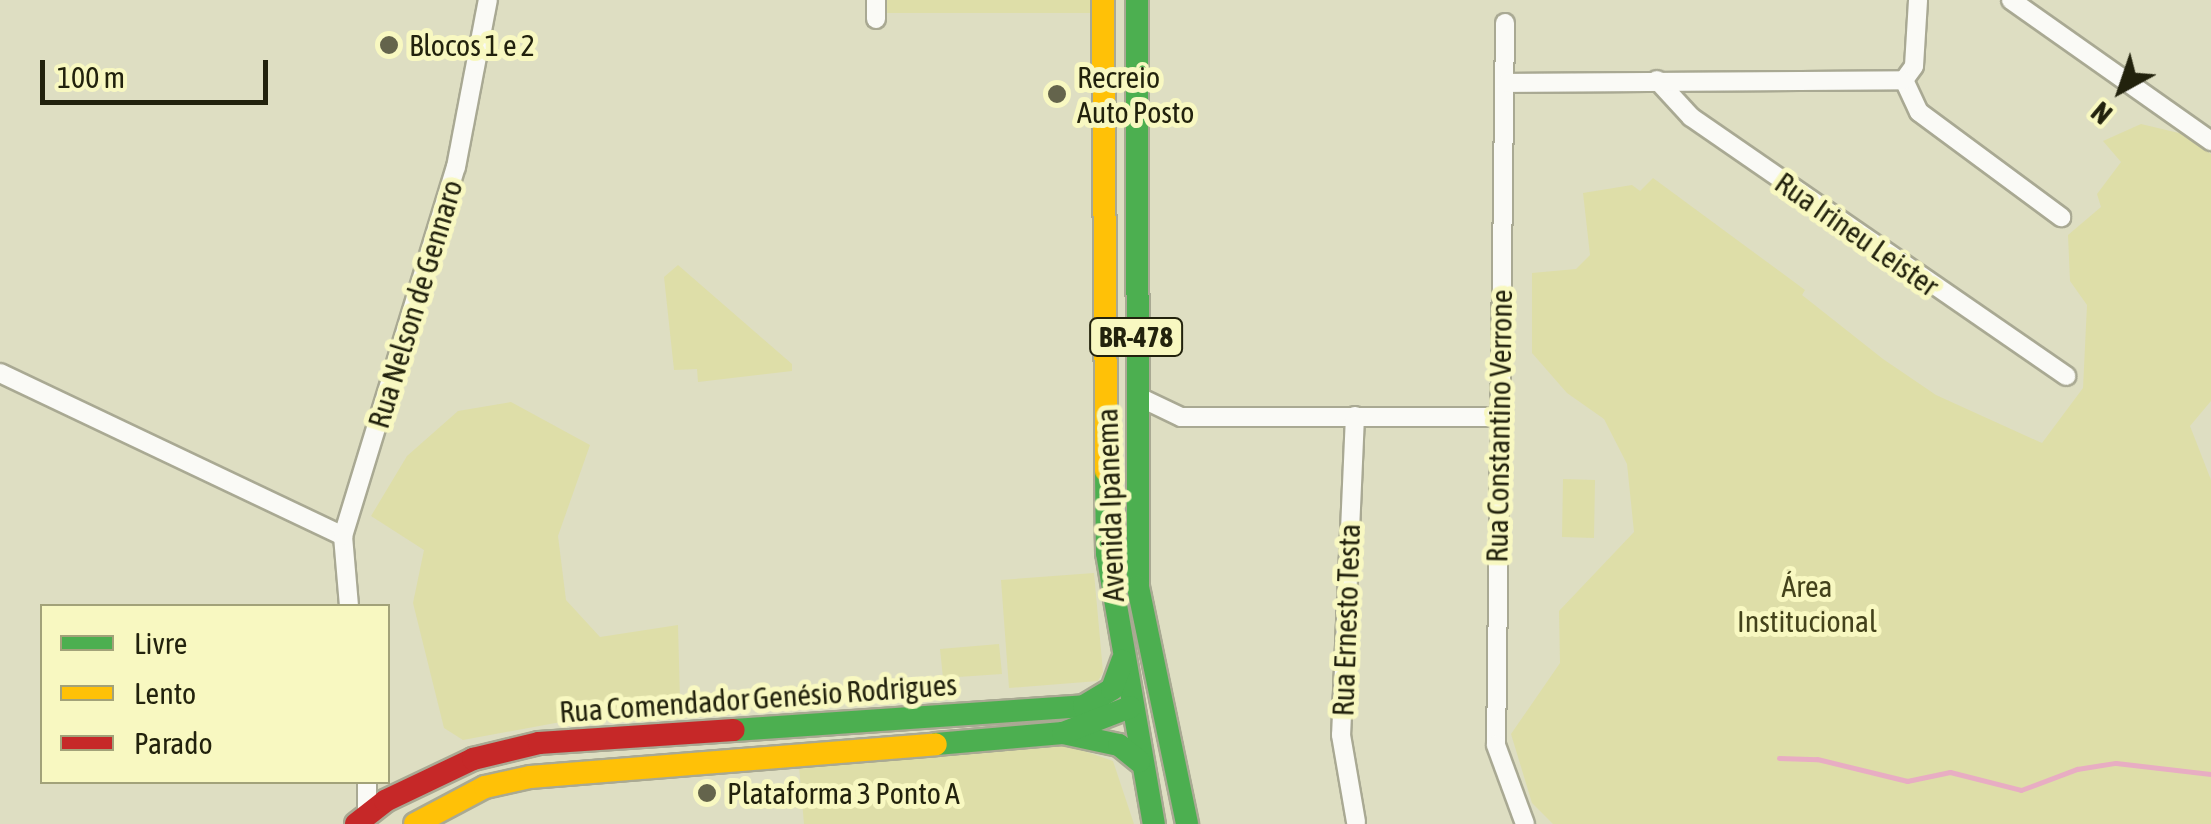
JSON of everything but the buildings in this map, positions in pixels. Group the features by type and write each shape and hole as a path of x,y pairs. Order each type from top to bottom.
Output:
{"main road":[{"name":"Avenida Ipanema","path":"1103,0 1107,553 1122,661 1154,824"},
{"name":"Avenida Ipanema","path":"1137,0 1138,587 1186,824"},
{"name":"Rua Comendador Genésio Rodrigues","path":"373,809 473,759 539,744 1084,706 1112,689 1122,661"},
{"path":"1130,707 1154,672"},
{"name":"Rua Comendador Genésio Rodrigues","path":"415,824 485,787 530,777 1063,733 1130,707"},
{"path":"1063,733 1118,745 1140,761"},
{"path":"390,776 421,782"}],"street":[{"name":"Rua Nelson de Gennaro","path":"350,604 342,536 452,186 488,0"},
{"path":"1904,80 1914,66 1918,0"},
{"path":"2010,0 2211,141"},
{"name":"Rua Constantino Verrone","path":"1505,24 1497,417 1496,745 1525,824"},
{"name":"Rua Irineu Leister","path":"1658,80 1691,117 2044,366 2066,376"},
{"path":"1506,82 1904,80"},
{"path":"1904,80 1919,112 2060,217"},
{"path":"0,373 342,536"},
{"path":"1137,396 1181,417 1497,417"},
{"name":"Rua Ernesto Testa","path":"1355,416 1341,735 1356,822"},
{"path":"1138,440 1181,417"},
{"path":"367,784 373,809"}],"green space":[{"path":"887,0 1093,0 1093,13 887,13"},
{"name":"Área Institucional","path":"2141,124 2183,134 2211,154 2211,401 2190,426 2211,480 2211,824 1553,824 1532,803 1511,734 1560,663 1559,611 1634,532 1627,464 1604,419 1567,393 1532,353 1532,273 1576,269 1590,255 1583,193 1632,185 1640,191 1653,178 1805,290 1802,295 1883,359 1936,395 2042,443 2083,388 2087,305 2070,281 2068,235 2101,207 2097,194 2121,162 2103,141"},
{"path":"678,265 792,364 792,371 698,382 697,369 674,370 664,277"},
{"path":"511,402 590,445 558,536 566,600 600,637 678,625 680,700 463,740 444,728 413,603 424,550 371,516 407,456 458,411"},
{"path":"1563,479 1595,480 1594,538 1562,537"},
{"path":"1094,573 1103,672 1098,681 1009,688 1001,580"},
{"path":"999,644 1002,674 943,678 940,649"},
{"path":"1067,745 1113,761 1134,824 804,824 799,766"}],"waterway":[{"path":"1779,758 1817,759 1907,781 1950,772 2021,790 2077,769 2116,763 2211,774"}],"traffic: fast":[{"path":"1137,0 1138,587 1187,824"},
{"path":"1106,471 1107,553 1154,824"},
{"path":"734,730 1084,706 1112,689 1122,661"},
{"path":"936,744 1063,733 1130,707"},
{"path":"1063,733 1119,745 1139,761"}],"traffic: slow":[{"path":"1103,0 1106,471"},
{"path":"415,824 485,787 530,777 936,744"}],"traffic: jam":[{"path":"356,824 385,801 473,759 539,743 734,730"}],"place":[{"name":"Blocos 1 e 2","path":"389,45"},
{"name":"Recreio Auto Posto","path":"1057,94"},
{"name":"Plataforma 3 Ponto A","path":"707,793"}]}
